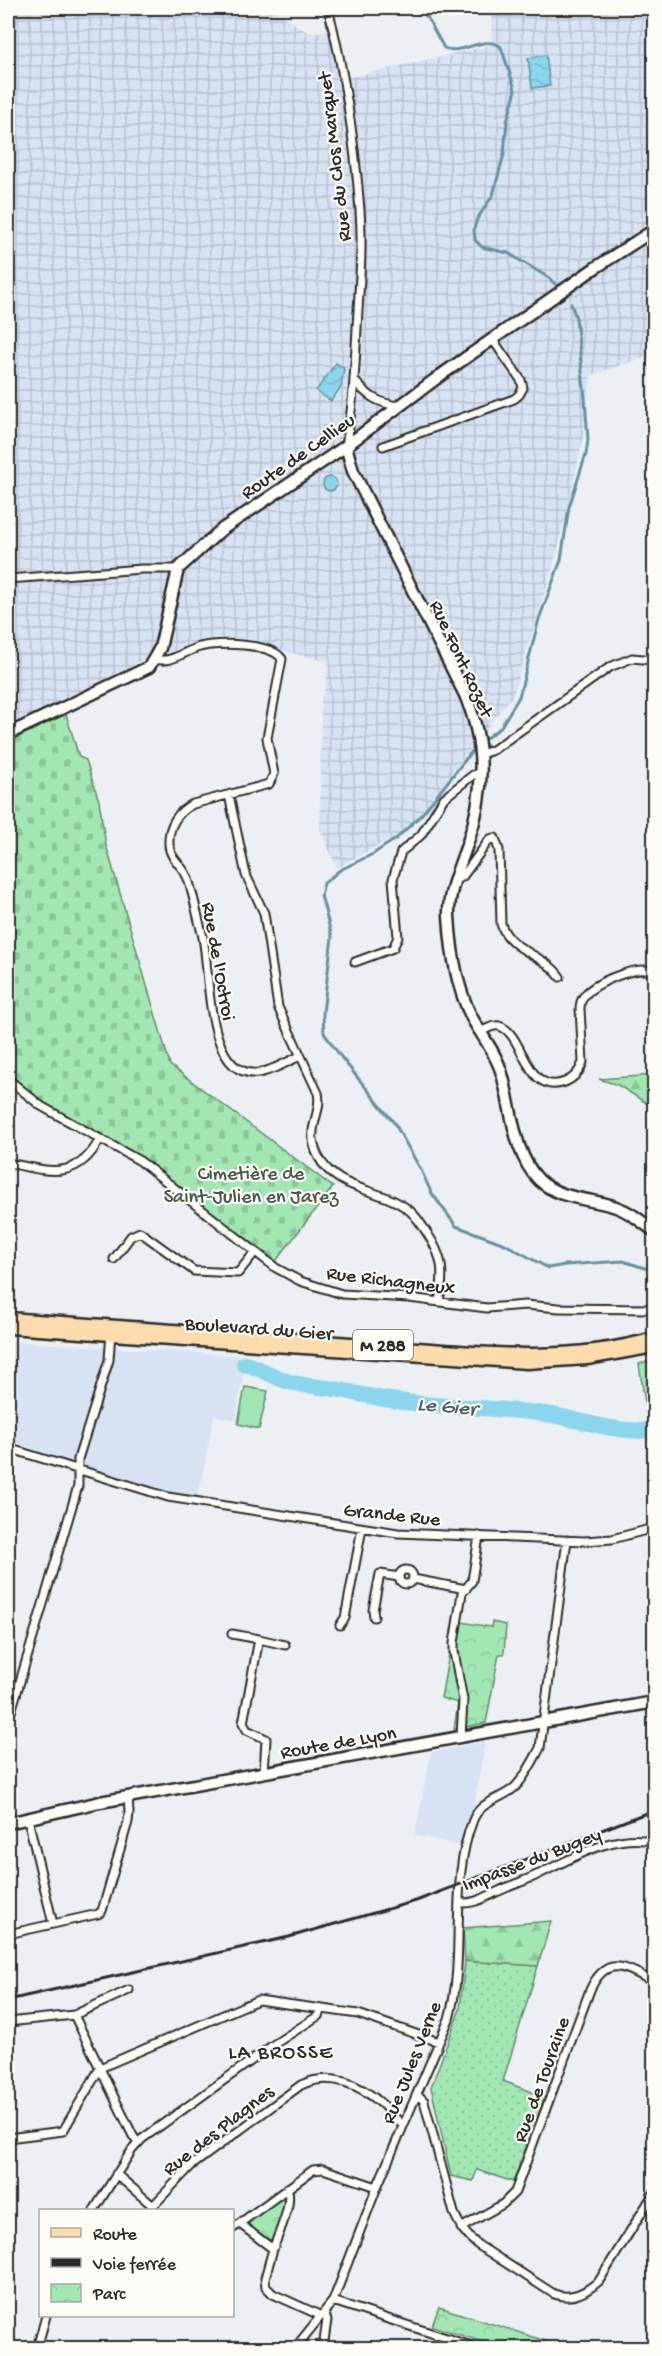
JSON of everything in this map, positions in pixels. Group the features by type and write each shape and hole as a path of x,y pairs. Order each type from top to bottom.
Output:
{"main road":[{"name":"Route de Cellieu","path":"178,569 221,530 346,446 595,268 654,230"},
{"name":"Rue Font Rozet","path":"346,446 349,461 361,487 465,695 478,736 482,773 480,799 475,822 455,877 449,914 456,974 469,1010 500,1068 524,1159 533,1174 552,1189 563,1194 619,1208 654,1231"},
{"path":"8,734 149,667 160,648 178,569"},
{"name":"M 288","path":"8,1318 111,1330"},
{"name":"M 288","path":"8,1328 111,1330"},
{"name":"Boulevard du Gier","path":"111,1330 505,1354 589,1351 654,1338"},
{"name":"Boulevard du Gier","path":"111,1330 527,1363 587,1359 654,1347"},
{"name":"Route de Lyon","path":"8,1823 128,1797 654,1702"},
{"path":"651,2349 654,2337"}],"street":[{"name":"Rue du Clos Marquet","path":"328,8 334,31 360,211 361,249 354,380 346,446"},
{"path":"383,446 514,399 519,395 523,388 521,380 493,340"},
{"path":"354,380 372,399 384,404 399,406"},
{"path":"8,579 142,569 178,569"},
{"path":"155,660 167,661 191,650 210,645 240,646 273,651 279,654 283,663 267,738 274,774 273,780 229,795 246,875 264,913 278,1007 319,1099 313,1132 318,1155 323,1164 339,1179 400,1204 420,1221 434,1242 441,1260 444,1274 439,1302"},
{"path":"480,752 493,750 621,661 632,658 654,660"},
{"path":"356,962 393,948 397,944 398,929 393,879 401,852 421,835 444,798 473,775 482,773"},
{"name":"Rue de l'Octroi","path":"229,795 183,809 176,818 168,842 172,857 187,877 203,938 213,1025 228,1059 237,1068 248,1073 259,1073 300,1056"},
{"path":"455,877 463,876 484,846 490,839 495,838 499,850 501,924 504,932 512,942 552,968 560,976"},
{"path":"481,1032 490,1027 499,1026 508,1032 534,1074 542,1081 552,1084 569,1080 581,1070 583,1062 580,1009 581,1001 586,994 597,986 634,970 643,968 654,972"},
{"name":"Rue Richagneux","path":"8,1080 41,1106 140,1161 287,1275 314,1286 342,1294 496,1309 525,1305 559,1308 649,1309 654,1307"},
{"path":"8,1163 52,1170 68,1170 87,1159 100,1139"},
{"path":"114,1259 131,1236 140,1232 197,1272 238,1273 255,1252"},
{"path":"8,1722 78,1486 78,1459 109,1360 111,1330"},
{"name":"Grande Rue","path":"8,1448 168,1497 398,1533 567,1540 612,1539 654,1528"},
{"path":"340,1625 345,1618 362,1527"},
{"path":"461,1737 463,1700 454,1652 462,1593 472,1581 478,1536"},
{"name":"Rue Jules Verne","path":"295,2349 333,2301 377,2187 449,2019 454,1996 460,1903 459,1875 473,1819 486,1802 513,1788 530,1768 540,1748 567,1540"},
{"path":"374,1617 373,1610 380,1574 399,1577 402,1584 407,1585 413,1579 466,1589"},
{"path":"232,1634 285,1645"},
{"path":"259,1639 243,1723 247,1730 266,1739 264,1773"},
{"path":"8,1934 98,1914 102,1911 128,1822 128,1797"},
{"path":"28,1818 53,1924"},
{"name":"Impasse du Bugey","path":"460,1903 473,1903 573,1857 614,1843 628,1840 652,1842"},
{"name":"Rue de Touraine","path":"461,2228 503,2205 515,2192 590,1990 601,1971 609,1967 620,1966 654,1982"},
{"path":"8,2022 74,2014 129,1990"},
{"path":"8,2138 63,2131 100,2068 258,2000 365,2016 439,2042"},
{"path":"95,2209 138,2143 273,2045 313,2020 321,2009"},
{"path":"74,2014 138,2143"},
{"name":"Rue des Plagnes","path":"151,2208 191,2166 300,2085 313,2079 326,2078 355,2086 377,2100 403,2125"},
{"path":"417,2094 423,2101 454,2213 468,2238 544,2289 562,2297 587,2292 599,2281 654,2193"},
{"path":"234,2228 313,2170 323,2169 377,2187"},
{"path":"116,2174 151,2208"},
{"path":"287,2188 290,2196 288,2206 265,2278 266,2287 273,2294 321,2314 327,2320 323,2349"},
{"path":"240,2224 273,2249"},
{"path":"333,2301 477,2349"},
{"path":"37,2349 46,2317"}],"shaded area":[{"path":"8,8 271,8 309,33 330,30 338,80 492,45 491,8 654,8 654,360 647,357 591,375 581,450 556,556 513,695 407,830 337,868 320,830 321,695 324,694 329,662 268,647 219,641 137,663 8,727"},
{"path":"8,1341 246,1356 236,1420 214,1415 198,1497 167,1494 8,1441"},
{"path":"485,1742 474,1805 461,1846 415,1835 431,1752"}],"green space":[{"name":"Cimetière de Saint-Julien en Jarez","path":"66,714 79,757 86,760 99,801 106,845 170,1065 333,1187 276,1261 137,1155 49,1109 8,1073 8,742"},
{"path":"654,1075 654,1108 618,1085 599,1079"},
{"path":"654,1360 654,1415 647,1416 639,1364"},
{"path":"245,1387 268,1391 259,1429 238,1424"},
{"path":"455,1621 491,1627 492,1622 506,1625 504,1654 499,1654 486,1723 454,1729 458,1703 441,1698"},
{"path":"551,1921 538,1966 465,1961 463,1928"},
{"path":"465,1961 538,1966 503,2081 545,2097 513,2182 477,2170 473,2181 451,2176 431,2087 460,2009"},
{"path":"278,2200 283,2200 285,2205 270,2240 251,2228 249,2224 251,2219"},
{"path":"439,2307 568,2348 502,2348 432,2326"}],"water":[{"path":"546,55 550,86 532,88 528,58"},
{"path":"336,363 344,368 341,387 331,401 316,391"},
{"path":"327,477 333,477 337,484 333,491 327,491 323,487 323,481"}],"waterway":[{"path":"422,8 444,48 451,50 488,43 501,47 515,93 507,122 504,154 493,195 477,219 474,229 475,240 482,247 508,253 549,278 557,286"},
{"path":"482,741 500,728 519,697 539,619 561,560 569,507 586,454 588,440 585,398 576,318 571,304"},
{"path":"477,745 422,814 397,838 373,854 340,870 324,883 321,895 332,937 323,1013 324,1033 395,1124 431,1192 456,1226 505,1244 548,1268 623,1261 654,1271"},
{"name":"Le Gier","path":"244,1364 287,1381 384,1399 531,1412 615,1429 654,1430"}],"railway":[{"path":"8,2000 289,1937 416,1901 654,1810"}],"district":[{"name":"LA BROSSE","path":"281,2051"}]}
